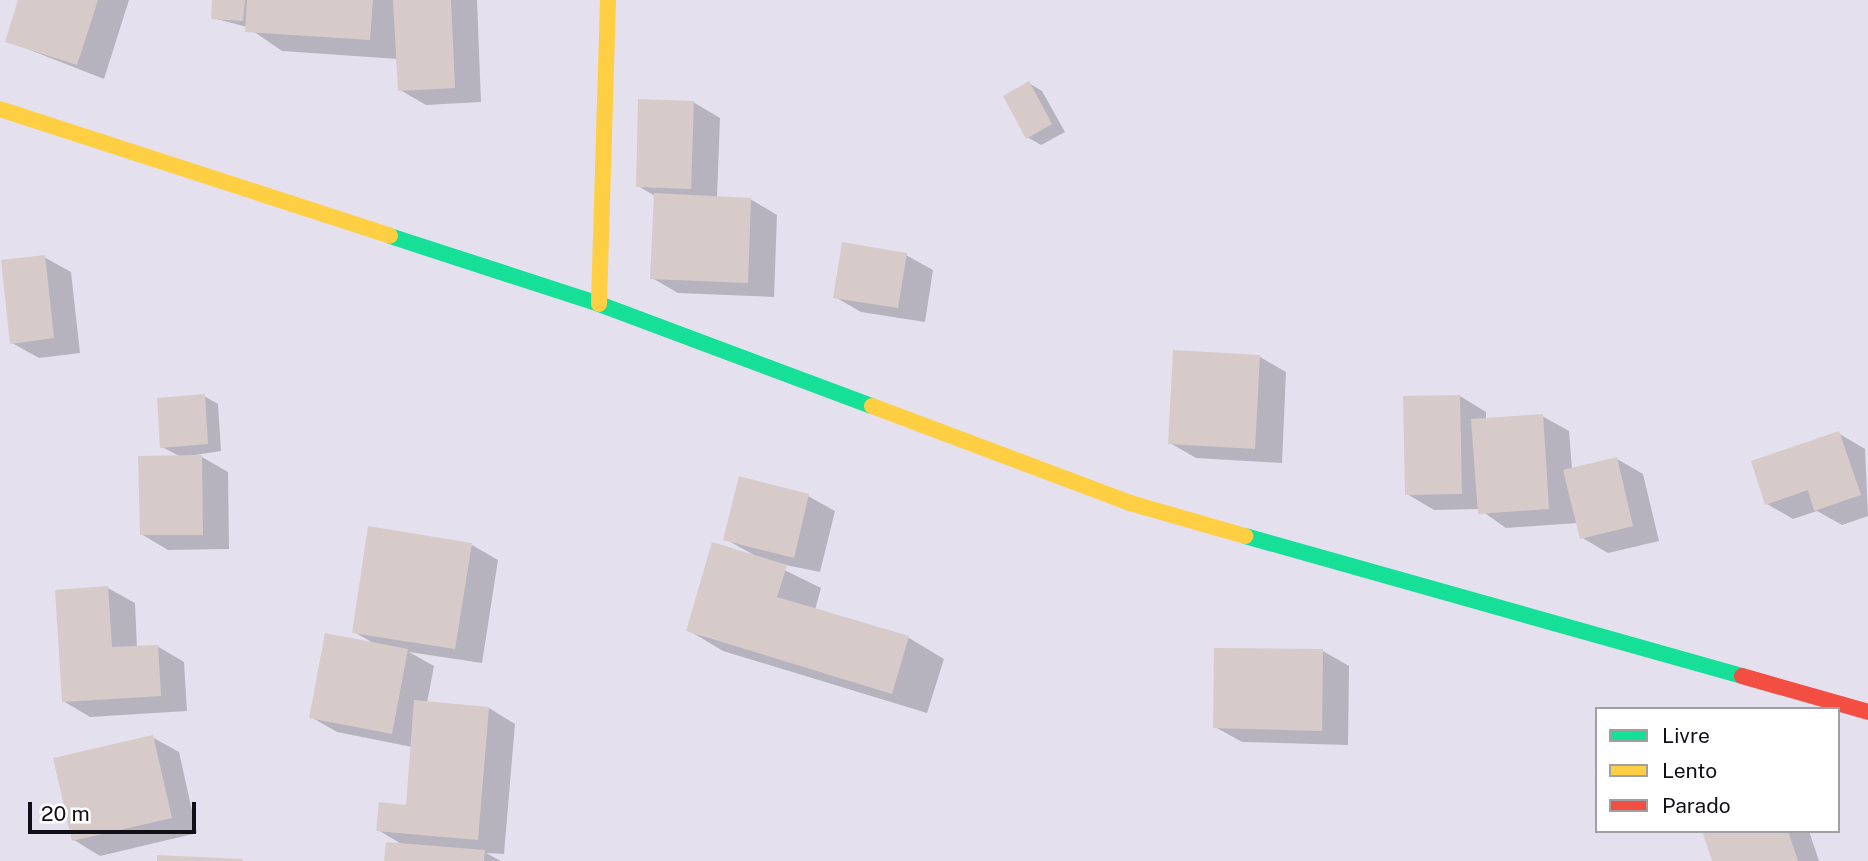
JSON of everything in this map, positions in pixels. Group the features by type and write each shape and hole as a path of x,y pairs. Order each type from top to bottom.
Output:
{"street":[{"path":"599,304 608,0"},
{"path":"0,108 599,304 1130,503 1868,712"}],"building":[{"path":"18,0 98,0 77,65 5,42"},
{"path":"212,0 245,0 243,21 211,19"},
{"path":"247,0 373,0 370,40 245,32"},
{"path":"393,0 451,0 455,88 398,91"},
{"path":"1029,81 1052,124 1026,139 1003,96"},
{"path":"638,99 694,101 691,189 636,187"},
{"path":"654,193 751,198 748,283 650,279"},
{"path":"842,242 907,253 898,308 833,298"},
{"path":"45,255 54,338 10,344 1,260"},
{"path":"1173,350 1260,355 1255,449 1168,444"},
{"path":"205,394 208,444 160,448 157,398"},
{"path":"1460,395 1462,494 1405,495 1403,396"},
{"path":"1543,414 1549,509 1478,514 1471,419"},
{"path":"1839,431 1861,495 1814,511 1808,490 1765,505 1751,461"},
{"path":"202,455 203,535 140,535 138,456"},
{"path":"1617,457 1633,526 1580,539 1563,470"},
{"path":"739,476 809,494 794,558 723,540"},
{"path":"368,526 472,543 455,649 352,633"},
{"path":"712,542 787,565 777,597 909,636 892,694 686,631"},
{"path":"108,586 112,647 158,645 161,696 62,702 55,590"},
{"path":"325,633 408,649 392,734 309,718"},
{"path":"1214,648 1323,649 1322,731 1213,728"},
{"path":"414,700 489,707 478,840 376,831 379,802 406,805"},
{"path":"153,735 172,818 72,841 53,758"},
{"path":"1703,833 1789,833 1798,861 1712,861"},
{"path":"386,842 485,850 484,861 384,861"},
{"path":"157,855 243,859 243,861 157,861"}],"traffic: fast":[{"path":"390,236 599,304 872,406"},
{"path":"1245,536 1742,676"}],"traffic: slow":[{"path":"599,304 608,0"},
{"path":"0,109 390,236"},
{"path":"872,406 1130,503 1245,536"}],"traffic: jam":[{"path":"1742,676 1868,712"}]}
